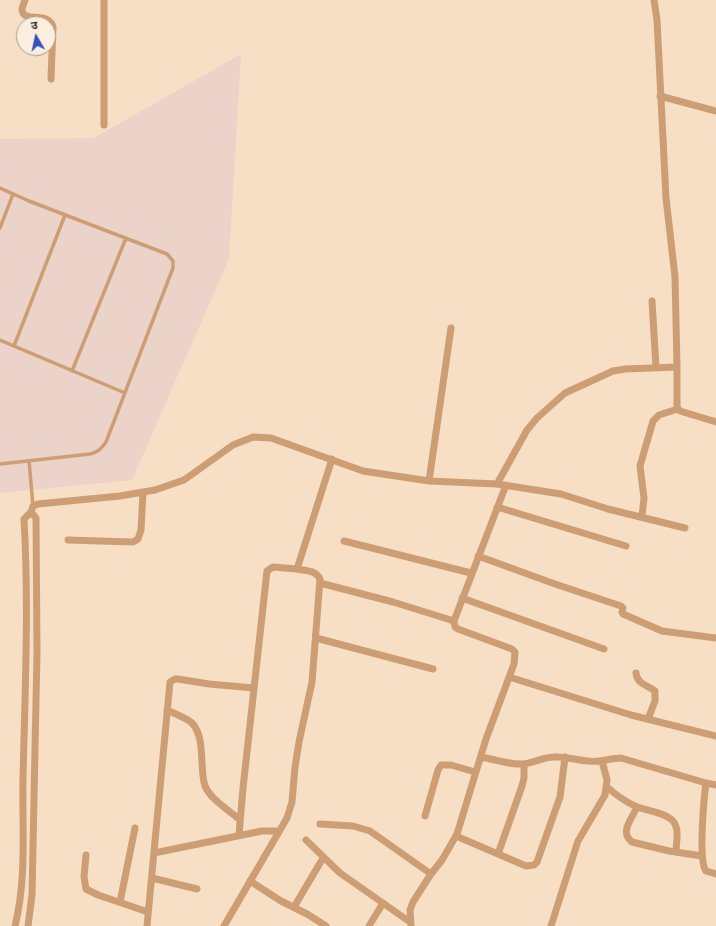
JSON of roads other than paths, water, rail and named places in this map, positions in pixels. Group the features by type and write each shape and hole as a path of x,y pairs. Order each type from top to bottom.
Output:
{"street":[{"path":"25,0 22,10 24,14 29,17 46,18 52,23 51,79"},
{"path":"104,0 104,125"},
{"path":"654,0 657,20 666,198 675,277 678,409"},
{"path":"660,96 716,110"},
{"path":"652,301 656,367"},
{"path":"429,481 451,328"},
{"path":"497,484 527,430 537,418 565,393 614,371 656,367 677,367"},
{"path":"642,516 644,498 641,460 653,421 659,415 678,409 680,411 716,422"},
{"path":"15,926 22,882 26,653 26,553 24,519 38,504 120,496 155,490 184,480 233,445 253,437 270,438 363,471 429,481 506,485 561,494 608,509 642,516 685,528"},
{"path":"298,569 332,459"},
{"path":"412,924 410,910 412,902 442,860 456,836 480,757 514,664 515,652 512,648 458,629 455,627 454,621 471,573 506,485"},
{"path":"68,540 133,542 138,539 141,530 143,492"},
{"path":"497,507 626,546"},
{"path":"28,926 32,895 37,653 36,518 32,509"},
{"path":"344,541 471,573"},
{"path":"478,556 621,606 623,608 623,614 655,629 716,638"},
{"path":"224,926 287,818 292,802 296,756 312,682 320,583 320,579 317,574 298,569 273,568 267,571 239,835"},
{"path":"320,583 393,602 454,621"},
{"path":"462,598 604,650"},
{"path":"316,638 433,669"},
{"path":"636,673 639,682 655,691 655,700 648,719"},
{"path":"509,677 648,719 716,736"},
{"path":"149,925 148,912 170,682 175,679 254,688"},
{"path":"167,710 185,718 195,728 199,737 206,786 216,800 240,820"},
{"path":"480,757 524,764 549,757 565,757 588,761 602,761 615,758 628,759 716,785"},
{"path":"456,836 526,866 534,865 537,862 560,797 565,757"},
{"path":"551,926 582,831 599,806 605,794 607,780 602,761"},
{"path":"498,854 522,786 524,778 524,764"},
{"path":"425,816 438,770 441,766 451,765 475,772"},
{"path":"706,783 703,812 702,863 706,871 716,874"},
{"path":"607,787 618,797 637,807 673,821 676,826 677,834 676,852"},
{"path":"637,807 626,830 628,839 638,844 702,856"},
{"path":"320,824 353,826 370,831 431,874"},
{"path":"120,902 135,828"},
{"path":"154,853 239,835 262,831 279,831"},
{"path":"306,840 323,858 352,882 412,924"},
{"path":"86,855 84,877 84,885 86,888 98,895 148,912"},
{"path":"294,907 323,858"},
{"path":"152,878 197,889"},
{"path":"250,881 281,901 326,926"},
{"path":"369,926 383,903"}],"lane":[{"path":"0,188 65,215 167,254 173,261 173,268 106,442 101,449 97,452 0,464"},
{"path":"0,228 13,194"},
{"path":"14,346 65,215"},
{"path":"72,371 126,238"},
{"path":"0,340 125,393"},
{"path":"29,461 32,509"}]}
